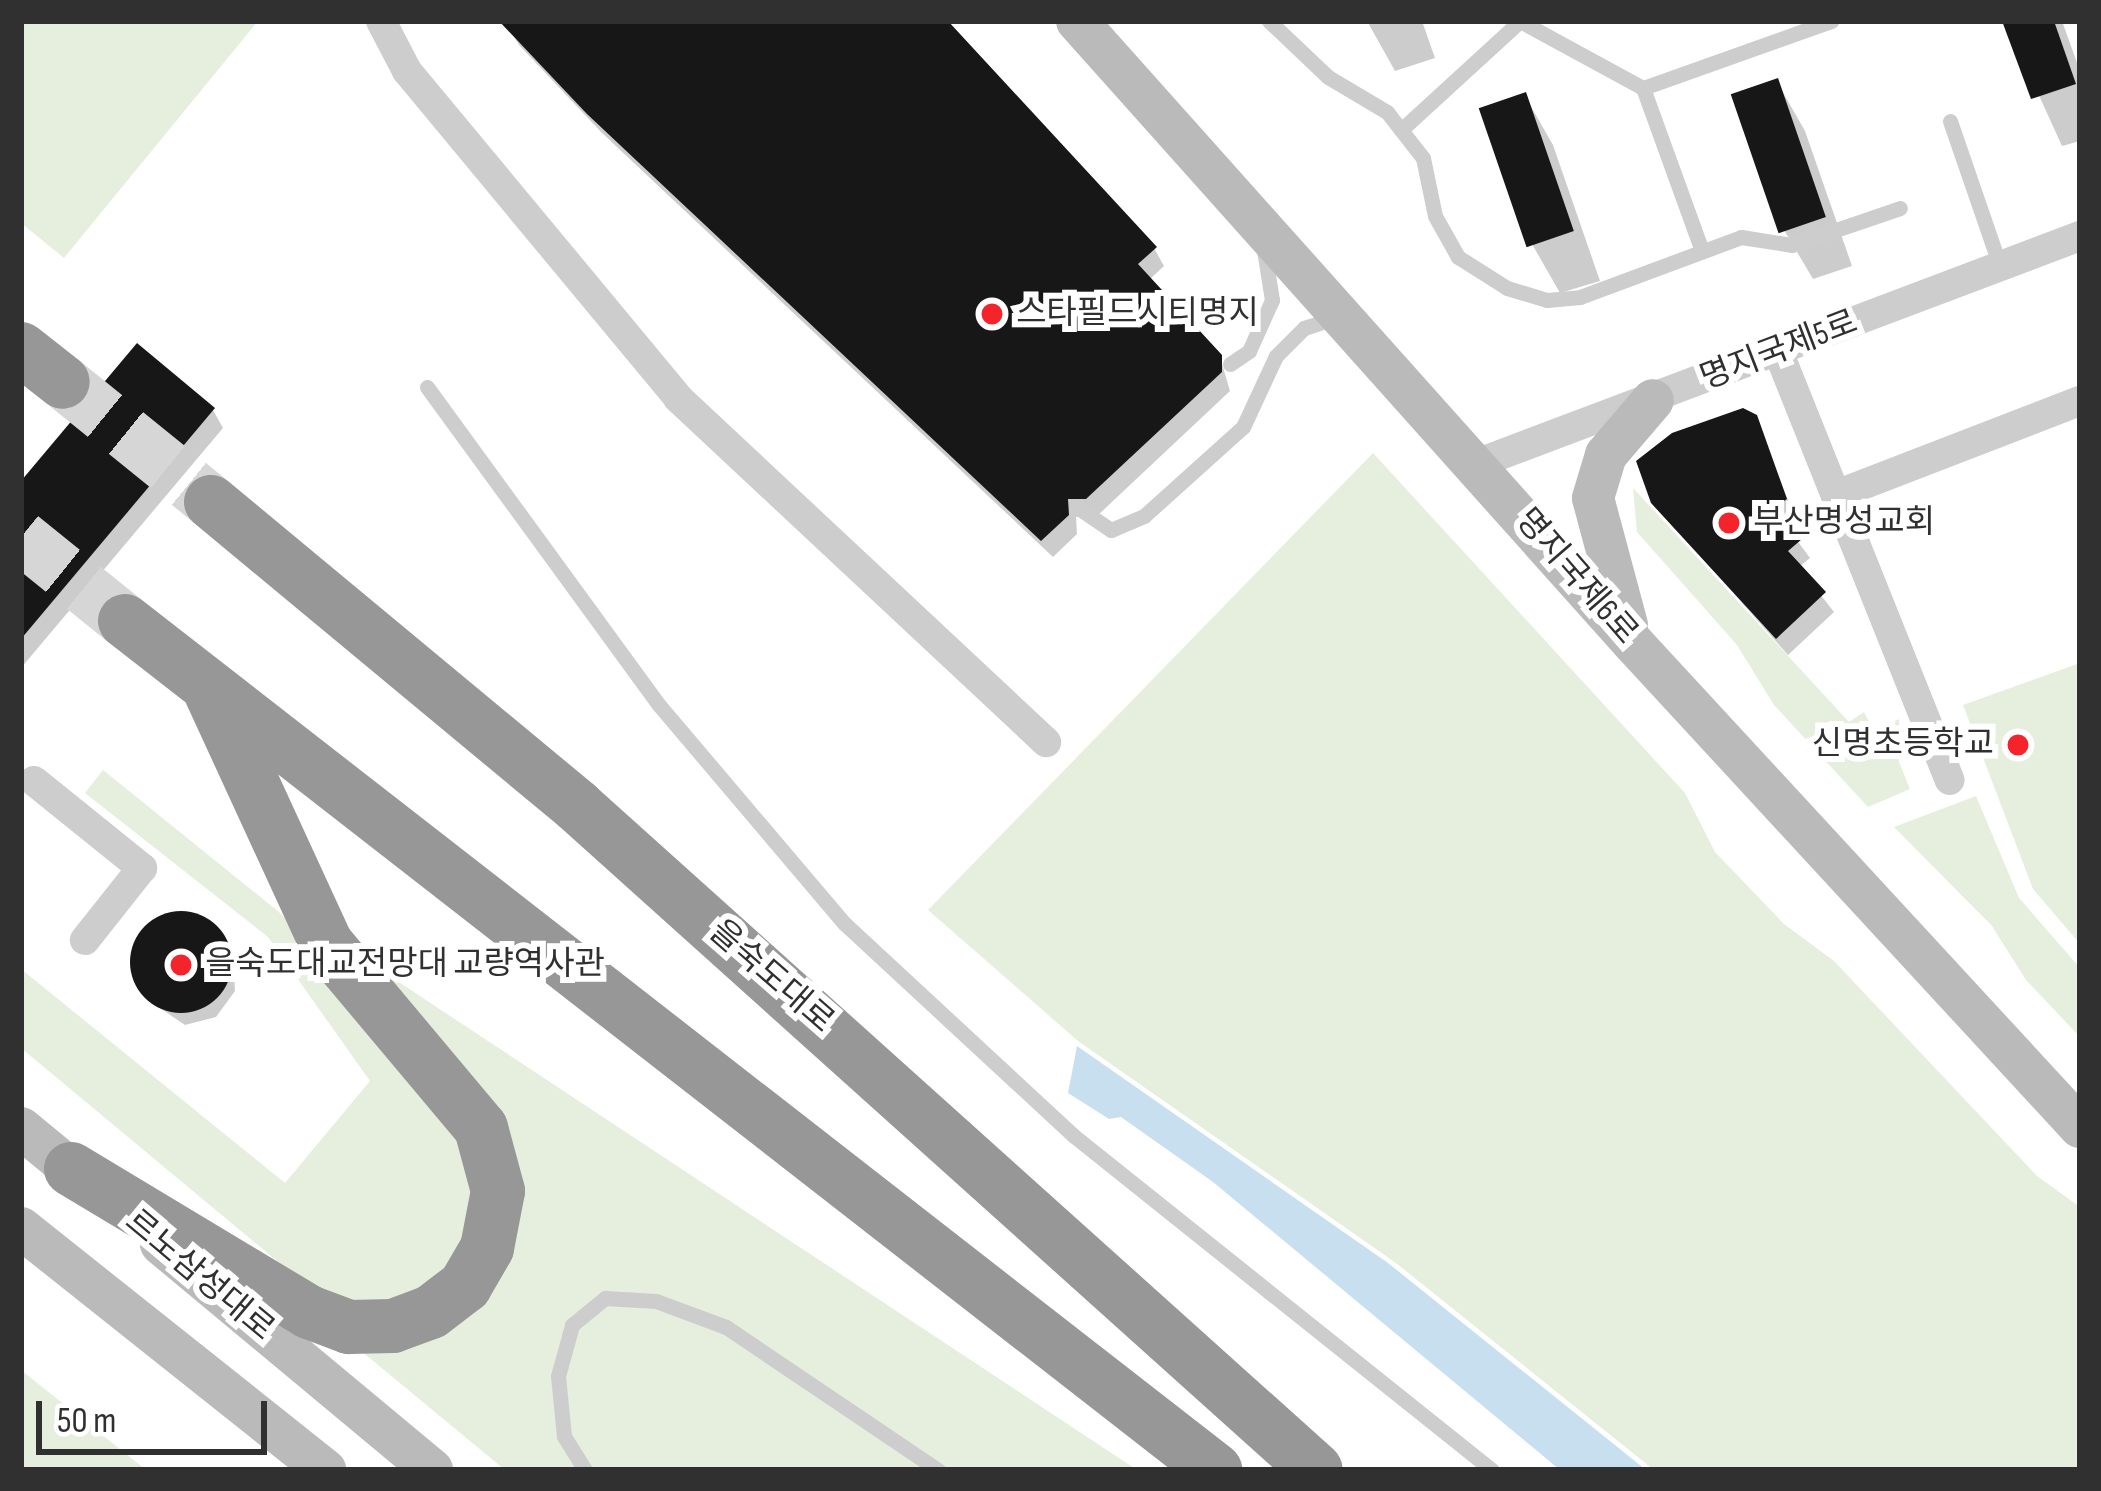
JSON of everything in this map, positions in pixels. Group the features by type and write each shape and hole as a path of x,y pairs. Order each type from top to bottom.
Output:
{"highway":[{"path":"21,349 63,382"},
{"name":"을숙도대로","path":"211,502 577,806 1316,1470"},
{"path":"125,621 1215,1470"},
{"path":"71,1169 309,1312 349,1327 393,1326 430,1312 465,1286 487,1248 498,1191 482,1128 326,943 207,686"}],"street":[{"path":"381,21 406,70 678,398 1046,742"},
{"name":"명지국제6로","path":"1077,21 1633,643 2080,1127"},
{"name":"명지국제5로","path":"1477,464 2080,236"},
{"path":"1778,351 1950,780"},
{"path":"1633,643 1593,498 1606,454 1652,400"},
{"path":"1836,495 2080,401"},
{"path":"35,780 142,868 85,940"},
{"name":"르노삼성대로","path":"21,1127 432,1470"},
{"path":"21,1228 325,1470"}],"lane":[{"path":"1269,21 1401,130 1423,158 1435,216 1458,257 1508,288 1547,300 1580,297 1741,237 1792,245 1900,208"},
{"path":"1401,130 1520,21 1643,88 1702,251"},
{"path":"1643,88 1832,21"},
{"path":"1950,121 2000,266"},
{"path":"1230,364 1249,351 1272,300 1260,224"},
{"path":"1077,507 1111,530 1144,516 1243,427 1276,356 1304,328 1342,315"},
{"path":"427,387 659,705 845,924 1074,1136 1492,1470"},
{"path":"585,1470 559,1417 561,1355 572,1324 591,1304 632,1298 726,1327 938,1470"}],"green space":[{"path":"21,21 258,21 64,258 21,223"},
{"path":"1373,453 1685,793 1715,852 1784,924 1834,961 2037,1176 2080,1207 2080,1470 1654,1470 1396,1263 1078,1041 928,910"},
{"path":"1633,488 1849,722 1864,712 1874,731 1899,719 1899,762 1910,789 1868,807 1774,705 1737,645 1637,532"},
{"name":"신명초등학교","path":"2080,663 2080,944 2033,889 1963,705"},
{"path":"103,770 279,912 344,979 478,1148 462,1270 365,1314 283,1266 21,1048 21,969 285,1183 370,1081 268,937 85,793"},
{"path":"1976,796 2019,898 2080,968 2080,1037 2026,980 1992,926 1894,827"},
{"path":"376,967 1137,1470 505,1470 343,1336 372,1338 507,1218"},
{"path":"21,1370 146,1470 21,1470"}],"water":[{"path":"1077,1046 1388,1263 1646,1470 1560,1470 1213,1182 1121,1117 1109,1119 1068,1093"}],"building":[{"name":"스타필드시티명지","path":"499,21 948,21 1157,247 1138,264 1222,355 1222,372 1086,499 1068,499 1069,515 1041,541 587,114"},
{"path":"2002,21 2054,21 2076,84 2031,99"},
{"path":"1778,78 1826,217 1779,233 1731,94"},
{"path":"1526,92 1574,231 1527,247 1479,108"},
{"path":"137,343 215,408 21,639 21,481"},
{"name":"부산명성교회","path":"1743,408 1757,415 1787,499 1775,507 1802,539 1788,551 1826,592 1776,639 1651,503 1636,461 1672,433"},
{"name":"을숙도대교전망대 교량역사관","path":"181,911 200,915 217,926 228,943 232,962 228,981 217,998 200,1009 181,1013 162,1009 145,998 134,981 130,962 134,943 145,926 162,915"}],"tunnel":[{"path":"63,382 211,502"},
{"path":"21,537 125,621"}],"place":[{"name":"스타필드시티명지","path":"992,314"},
{"name":"부산명성교회","path":"1729,523"},
{"name":"신명초등학교","path":"2018,745"},
{"name":"을숙도대교전망대 교량역사관","path":"181,965"}]}
